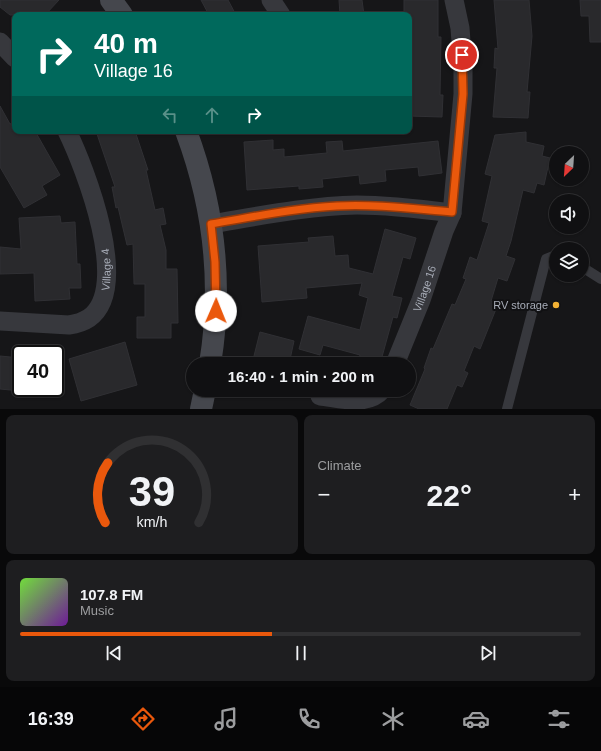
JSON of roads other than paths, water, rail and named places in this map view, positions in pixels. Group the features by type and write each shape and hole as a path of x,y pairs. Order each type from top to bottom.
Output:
{"street":[{"path":"111,0 120,12"},
{"path":"271,0 279,12"},
{"name":"Village 16","path":"398,357 421,300 444,231 452,212 463,94 463,68 460,36 454,0"},
{"path":"0,42 12,55"},
{"name":"Village 4","path":"0,321 69,324 79,323 89,318 97,310 103,299 106,287 106,272 98,214 87,177 68,134"},
{"path":"187,134 198,167 211,224 216,280 215,321 211,357"},
{"path":"211,224 337,206 380,206 452,212"},
{"path":"201,409 204,397"},
{"path":"330,397 361,400 372,397"}],"lane":[{"path":"506,409 546,259 549,258"},
{"path":"589,271 601,279"}],"place":[{"name":"RV storage","path":"556,305"}]}
